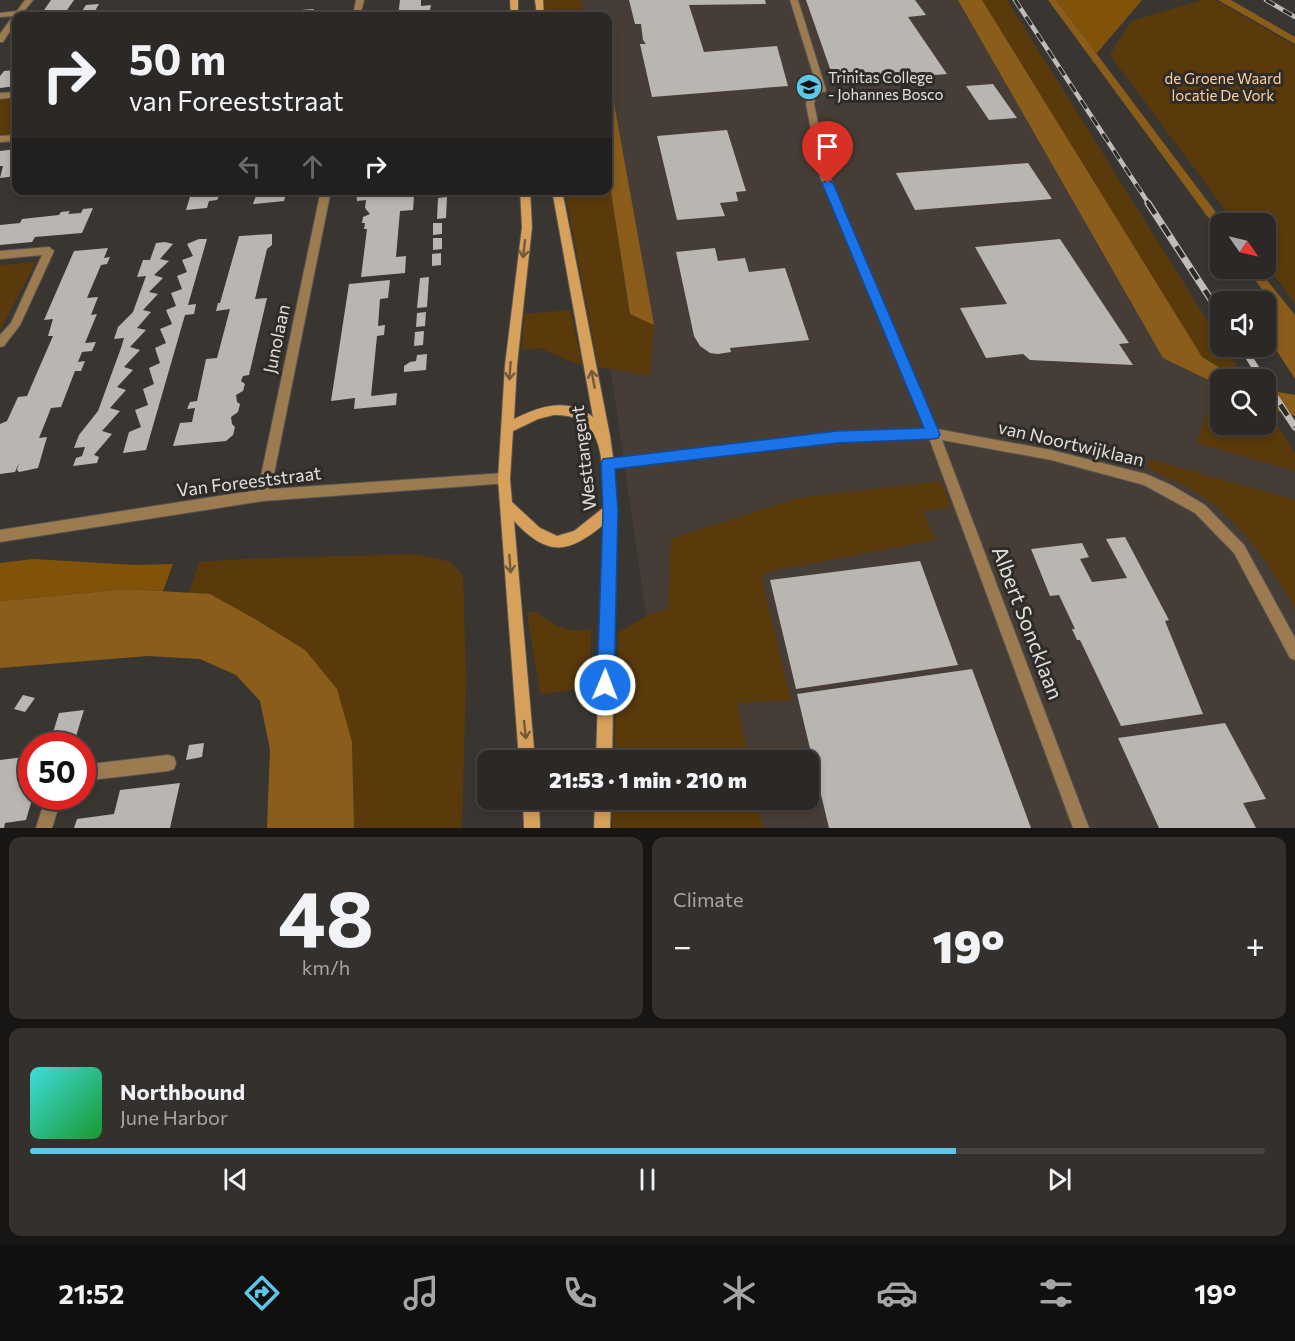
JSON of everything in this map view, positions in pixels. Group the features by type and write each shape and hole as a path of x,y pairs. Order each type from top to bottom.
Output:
{"main road":[{"path":"525,195 526,227 511,365 504,478 526,750"},
{"name":"Westtangent","path":"558,195 608,464 610,511 603,750"},
{"path":"507,428 540,412 559,409 583,416 604,436"},
{"path":"507,505 532,532 542,539 557,544 574,538 610,511"},
{"path":"531,810 532,828"},
{"path":"602,828 603,810"}],"street":[{"name":"Albert Soncklaan","path":"794,0 822,90 813,95 810,104 825,177 933,434 1081,828"},
{"path":"0,40 12,24"},
{"name":"Junolaan","path":"263,495 325,195"},
{"path":"0,255 49,251 15,326 0,343"},
{"path":"608,464 837,437 933,434"},
{"name":"van Noortwijklaan","path":"933,434 1051,455 1093,465 1146,480 1186,500 1213,521 1239,549 1295,653"},
{"name":"Van Foreeststraat","path":"0,536 263,495 504,478"},
{"path":"96,771 168,763"},
{"path":"44,828 50,810"}],"shaded area":[{"path":"557,0 1003,0 1210,324 1210,357 1231,357 1238,369 1210,369 1210,435 1276,435 1295,457 1295,828 677,828 674,810 819,810 819,750 666,750 586,195 612,195 612,12 559,12"},
{"path":"958,0 982,0 1202,357 1222,369 1210,369 1210,381 1163,358"},
{"path":"1048,0 1056,0 1216,213 1210,213 1210,220"},
{"path":"1056,0 1142,0 1096,54"},
{"path":"1218,0 1231,0 1295,37 1295,44"},
{"path":"612,92 654,325 630,314 612,195"},
{"path":"1254,279 1266,279 1276,291 1263,291"},
{"path":"1276,291 1295,315 1295,379 1276,350"},
{"path":"1276,392 1295,395 1295,416 1276,411"},
{"path":"33,559 135,565 173,564 163,591 127,589 0,601 0,563"},
{"path":"127,589 210,594 305,650 337,689 352,742 354,828 267,828 270,749 260,701 236,675 200,659 148,656 0,668 0,601"}],"green space":[{"path":"544,0 581,0 582,12 546,12"},
{"path":"982,0 1007,0 1210,325 1210,357 1230,357 1239,369 1222,369 1202,357"},
{"name":"de Groene Waard locatie De Vork","path":"1202,0 1216,0 1295,46 1295,304 1276,278 1276,213 1228,213 1110,55 1131,21"},
{"path":"12,98 12,137 0,138 0,99"},
{"path":"566,195 611,195 629,313 654,325 650,376 598,367"},
{"path":"36,262 0,330 0,265"},
{"path":"570,310 582,364 540,348 522,350 524,314"},
{"path":"1210,402 1210,435 1276,435 1276,423 1295,453 1295,471 1197,443"},
{"path":"1148,459 1295,500 1295,609 1264,560 1228,517 1198,493 1148,468"},
{"path":"941,481 951,507 923,511 935,540 770,571 761,577 791,700 737,703 747,750 614,750 619,632 650,614 668,609 671,539 798,498"},
{"path":"416,554 450,562 463,575 466,678 462,828 354,828 352,742 305,650 210,594 189,593 199,562"},
{"path":"536,612 568,630 591,629 590,688 540,694 527,613"},
{"path":"612,810 759,810 763,828 612,828"}],"building":[{"path":"51,0 74,0 66,12 43,12"},
{"path":"400,0 421,0 421,6 431,5 430,10 398,12"},
{"path":"629,0 765,0 766,4 689,5 704,52 777,46 788,86 652,97 640,44 646,44 643,40 641,24 635,24"},
{"path":"806,0 915,0 926,15 908,17 947,74 835,83"},
{"path":"99,4 94,12 82,11 86,5"},
{"path":"314,9 313,12 273,12"},
{"path":"12,70 12,86 0,88 0,76 4,71"},
{"path":"993,84 1017,118 989,120 966,86"},
{"path":"727,130 746,191 736,192 738,201 720,203 725,216 677,220 657,136"},
{"path":"12,150 12,176 0,178 3,166 0,166 0,151"},
{"path":"1028,163 1052,199 915,210 896,173"},
{"path":"190,195 219,196 217,200 209,201 207,208 186,210"},
{"path":"246,195 286,195 284,201 253,204 256,196 245,197"},
{"path":"356,195 414,196 413,210 400,211 396,257 406,256 405,273 361,277 367,229 364,229 365,223 362,223 363,217 370,214 365,208 366,200 357,201"},
{"path":"447,197 446,218 437,219 438,198"},
{"path":"93,208 82,233 35,237 32,242 0,245 0,225 20,223 22,219 59,215 61,212 81,213 83,209"},
{"path":"433,223 442,223 442,234 433,235"},
{"path":"272,234 272,245 267,249 255,299 267,298 249,375 243,376 241,381 245,384 243,391 236,395 237,402 240,404 238,412 231,417 235,427 233,435 226,441 173,446 180,423 192,422 195,408 187,409 190,402 197,401 206,359 217,358 230,309 216,311 239,236"},
{"path":"433,238 442,238 442,249 433,250"},
{"path":"199,239 207,239 188,305 196,304 194,314 185,315 146,450 123,453 129,432 141,427 135,410 148,405 143,389 154,384 149,368 160,363 155,348 166,343 160,329 172,324 166,310 176,306 171,293 182,289 177,276 187,272 182,260 193,256 187,244"},
{"path":"1060,239 1129,343 1119,344 1133,365 1030,360 1023,354 986,358 960,308 1007,304 975,247"},
{"path":"156,243 173,244 160,259 169,261 154,275 163,278 149,292 158,294 143,310 151,312 137,328 146,330 130,347 140,350 124,367 133,370 117,387 126,390 110,408 120,411 102,431 112,434 94,455 99,457 97,463 73,466 76,458 82,456 85,447 74,448 79,435 98,411 121,348 124,338 114,339 118,327 133,312 146,276 137,277 143,260 150,260"},
{"path":"108,248 104,258 110,257 107,264 101,265 87,298 98,297 91,315 97,314 85,343 96,342 92,351 82,352 78,362 85,361 81,371 75,371 61,407 51,408 39,438 47,437 38,468 19,472 17,470 19,463 15,472 0,474 0,424 7,421 18,397 27,396 53,336 48,336 53,319 44,320 74,251"},
{"path":"715,248 718,261 745,258 749,272 785,268 809,340 730,348 731,352 718,354 710,353 700,346 694,336 676,252"},
{"path":"441,253 441,265 432,266 432,254"},
{"path":"429,277 427,307 417,308 420,278"},
{"path":"390,280 388,298 380,299 378,326 385,325 384,335 377,336 371,396 397,393 396,405 354,409 355,398 331,401 349,284"},
{"path":"426,312 425,326 416,327 417,313"},
{"path":"424,331 423,345 414,346 415,332"},
{"path":"427,354 426,370 404,372 404,366 416,361 417,355"},
{"path":"1125,537 1169,620 1165,621 1203,714 1121,726 1080,640 1077,640 1072,629 1075,629 1059,595 1050,596 1031,549 1082,543 1089,557 1080,559 1092,582 1127,578 1106,539"},
{"path":"920,561 958,665 796,689 770,580"},
{"path":"972,669 1031,828 829,828 819,786 819,750 810,750 797,694"},
{"path":"23,695 35,698 25,712 14,709"},
{"path":"84,710 77,732 53,732 59,713"},
{"path":"1225,723 1266,799 1243,803 1256,828 1159,828 1118,738"},
{"path":"204,743 202,757 186,760 189,745"},
{"path":"18,758 18,810 29,810 26,820 5,823 4,828 0,828 0,760"},
{"path":"180,783 170,828 74,828 77,819 114,814 120,790"}],"railway":[{"path":"1015,0 1149,204"},
{"path":"1266,0 1295,17"},
{"path":"1148,203 1210,298"},
{"path":"1249,357 1256,369"},
{"path":"1276,398 1295,427"}],"place":[{"name":"Trinitas College - Johannes Bosco","path":"809,87"}],"route":[{"path":"605,685 610,511 608,464 837,437 933,434 828,183"}]}
